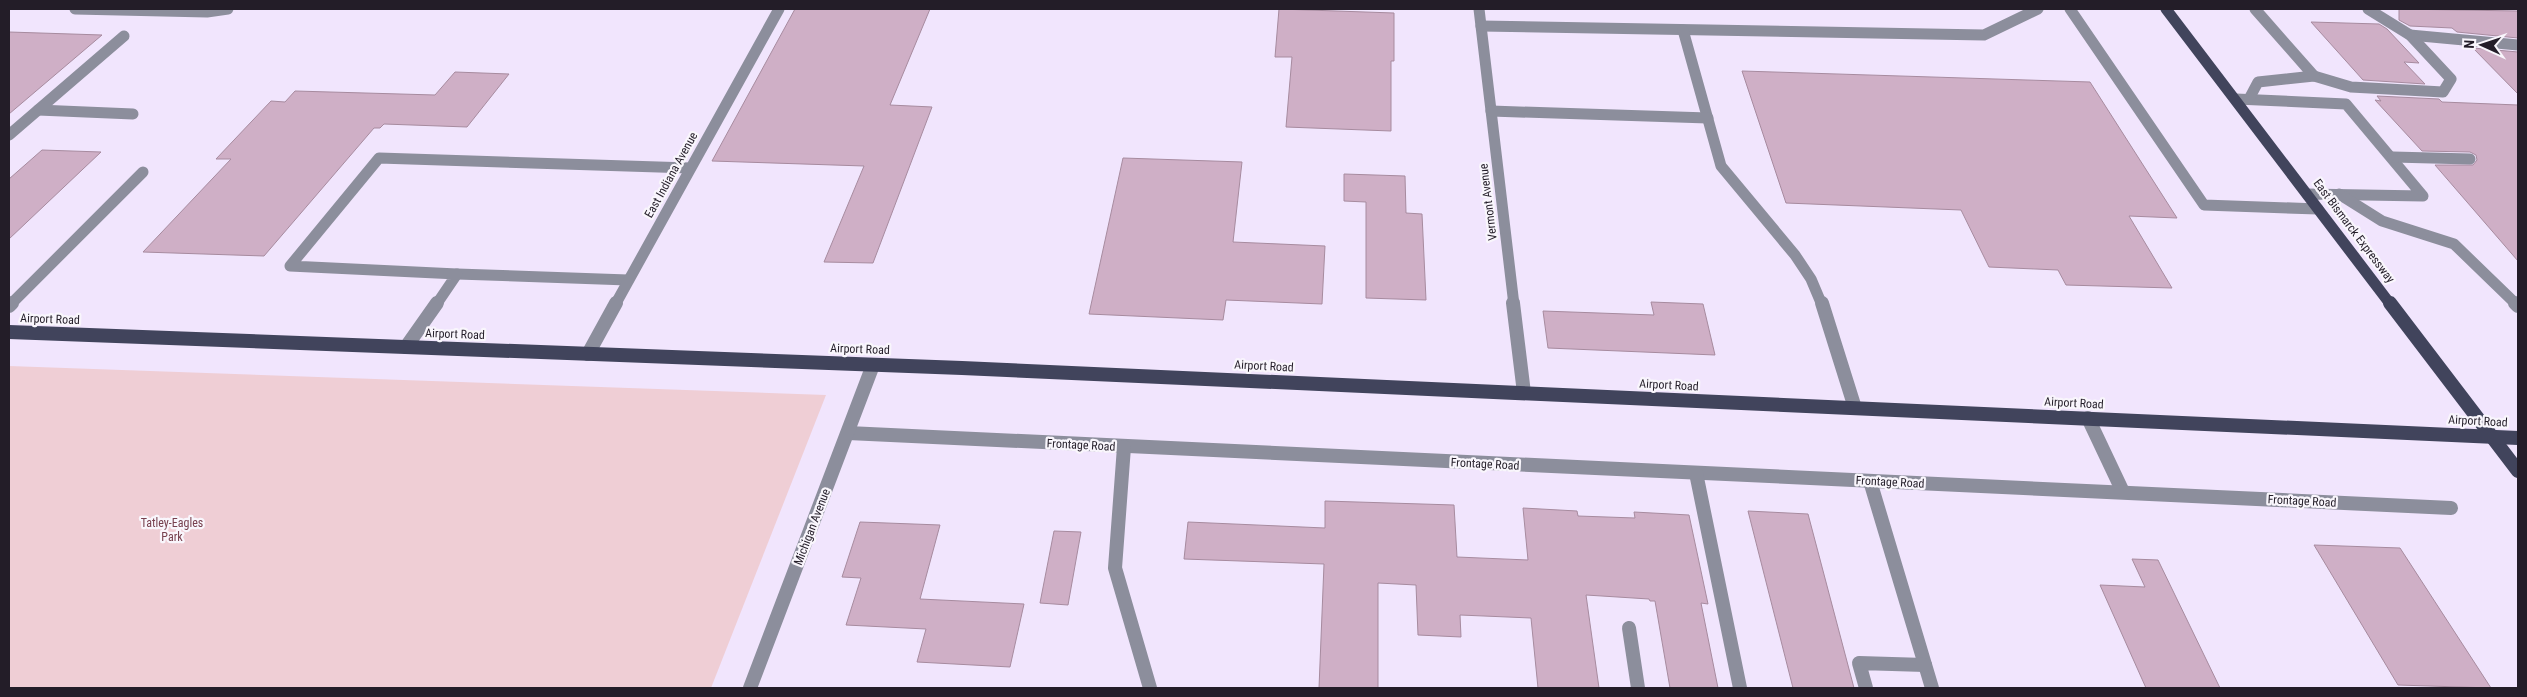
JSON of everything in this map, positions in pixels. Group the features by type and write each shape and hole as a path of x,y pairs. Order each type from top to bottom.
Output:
{"main road":[{"name":"East Bismarck Expressway","path":"2166,9 2518,471"},
{"name":"Airport Road","path":"9,332 873,365 2518,438"}],"street":[{"path":"75,9 207,12 228,9"},
{"name":"East Indiana Avenue","path":"588,354 779,9"},
{"name":"Vermont Avenue","path":"1479,9 1524,393"},
{"path":"1481,26 1984,35 2038,9"},
{"path":"2070,9 2204,205 2318,209"},
{"path":"2255,9 2314,76"},
{"path":"2249,100 2258,82 2314,76 2351,88 2443,92 2451,79 2410,35 2368,9"},
{"path":"1683,30 1721,166 1794,255 1811,279 1821,300 1855,408"},
{"path":"2410,35 2518,45"},
{"path":"9,135 124,36"},
{"path":"2236,99 2346,104 2423,196 2307,194"},
{"path":"38,110 133,114"},
{"path":"1491,111 1708,118"},
{"path":"628,280 290,266 379,158 690,168"},
{"path":"2393,158 2470,159"},
{"path":"9,306 143,172"},
{"path":"2339,194 2382,221 2454,244 2518,306"},
{"path":"406,347 457,274"},
{"name":"Michigan Avenue","path":"750,688 873,365"},
{"path":"2088,418 2123,492"},
{"name":"Frontage Road","path":"848,433 2451,508"},
{"path":"1124,447 1115,568 1150,688"},
{"path":"1696,473 1740,688"},
{"path":"1870,481 1932,688"},
{"path":"1629,628 1638,688"},
{"path":"1866,688 1859,663 1925,665"}],"green space":[{"name":"Tatley-Eagles Park","path":"9,366 826,395 711,688 9,688"}],"building":[{"path":"795,9 930,9 890,105 932,107 873,263 824,262 864,166 712,161"},
{"path":"1279,9 1394,13 1394,61 1391,61 1391,131 1286,127 1292,57 1275,57"},
{"path":"2399,9 2518,11 2518,38 2457,32 2452,28 2410,26 2399,20"},
{"path":"2311,22 2379,24 2387,29 2419,63 2404,62 2425,84 2363,80"},
{"path":"9,32 102,35 9,114"},
{"path":"2473,48 2518,52 2518,94"},
{"path":"1742,71 2090,82 2177,218 2129,216 2172,288 2066,285 2058,270 1989,267 1961,210 1786,203"},
{"path":"455,72 509,74 467,127 384,124 380,128 374,128 264,256 143,252 231,159 216,159 271,101 285,102 295,91 435,95"},
{"path":"2377,96 2439,99 2442,102 2518,105 2518,261 2435,165 2473,165 2477,160 2476,155 2470,152 2422,151 2375,100 2381,101"},
{"path":"42,150 101,152 9,239 9,179"},
{"path":"1123,158 1242,162 1233,242 1325,246 1322,304 1226,300 1223,320 1089,314"},
{"path":"1344,174 1405,176 1406,213 1422,214 1426,300 1366,298 1366,202 1344,201"},
{"path":"1651,302 1703,304 1715,355 1548,348 1543,311 1654,315"},
{"path":"1325,501 1454,505 1457,557 1528,560 1523,508 1577,511 1578,516 1635,518 1634,512 1689,515 1708,604 1701,603 1718,688 1670,688 1655,601 1650,601 1649,599 1586,595 1599,688 1538,688 1531,618 1460,615 1461,637 1418,635 1416,585 1378,583 1378,688 1319,688 1324,564 1184,559 1188,522 1325,528"},
{"path":"1748,511 1808,514 1854,688 1793,688"},
{"path":"860,522 940,525 920,599 1024,604 1010,667 917,662 926,629 846,625 861,578 842,577"},
{"path":"1054,531 1081,532 1068,605 1040,603"},
{"path":"2314,545 2400,548 2491,688 2398,685"},
{"path":"2132,559 2158,560 2220,688 2146,688 2100,585 2145,587"}]}
